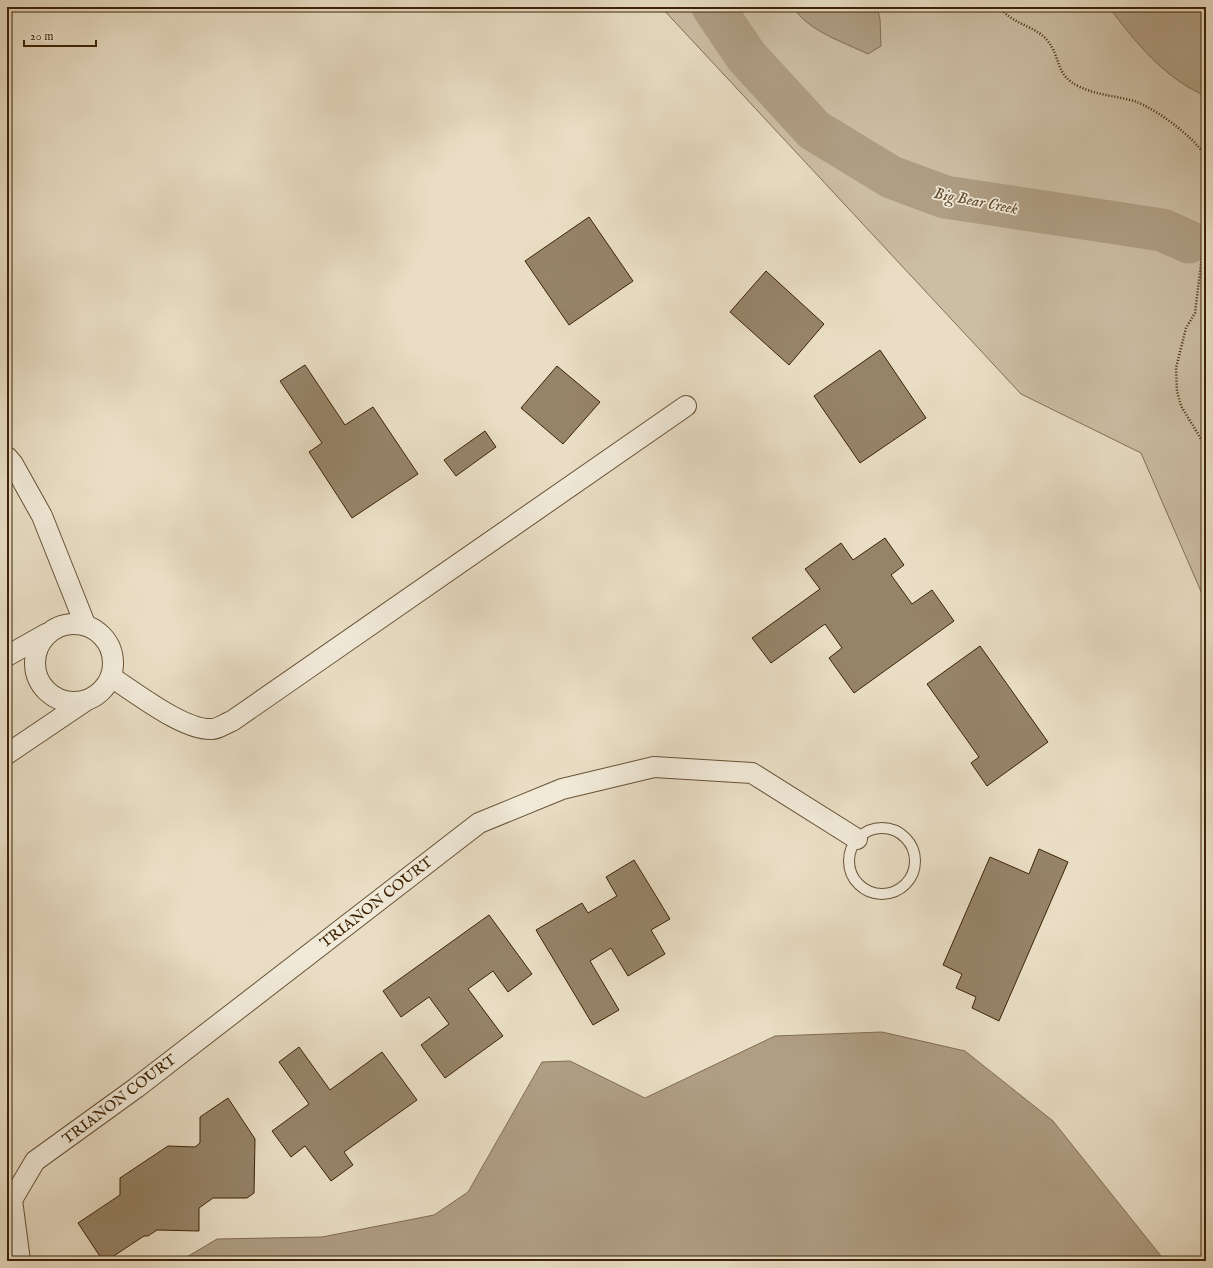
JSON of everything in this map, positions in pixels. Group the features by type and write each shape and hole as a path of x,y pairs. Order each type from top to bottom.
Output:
{"street":[{"path":"111,677 172,716 194,726 213,729 232,721 686,406"},
{"path":"7,457 13,464 42,516 85,624"},
{"path":"7,656 59,626 72,623 85,624 97,630 106,640 112,651 114,664 111,677 105,688 95,697 84,702 7,754"},
{"path":"48,633 39,644 35,656 35,669 39,682 47,692 58,699 70,702 84,702"},
{"name":"TRIANON COURT","path":"20,1261 12,1200 35,1161 136,1088 479,823 562,789 654,767 752,773 857,839"}],"lane":[{"path":"874,828 886,828 897,831 906,838 914,854 915,865 912,876 905,886 894,892 883,894 872,893 855,881 850,871 848,860 851,848 857,839 864,833 874,828"}],"path":[{"path":"1000,7 1018,23 1046,38 1055,50 1058,64 1064,76 1080,87 1134,102 1165,118 1201,149 1206,156"},
{"path":"1206,223 1195,313 1186,328 1176,368 1177,391 1181,406 1206,447"}],"shaded area":[{"path":"661,7 1206,7 1206,603 1141,453 1021,394"},
{"path":"793,7 877,7 880,19 881,46 868,54 817,29 808,23"},
{"path":"1109,7 1206,7 1206,96 1191,89 1164,70 1140,46"},
{"path":"882,1032 965,1051 1053,1121 1165,1261 180,1261 217,1239 322,1237 434,1215 468,1192 542,1062 570,1061 645,1098 775,1036"}],"building":[{"path":"589,217 633,281 569,325 525,261"},
{"path":"766,271 824,324 789,365 730,312"},
{"path":"880,350 926,418 860,463 814,396"},
{"path":"305,365 345,425 373,407 418,474 352,518 309,452 322,443 280,381"},
{"path":"557,366 600,402 563,444 521,408"},
{"path":"485,431 496,447 456,476 444,460"},
{"path":"885,538 904,565 891,575 912,604 932,590 954,621 854,693 829,658 842,648 825,624 771,663 752,638 820,589 805,569 841,543 853,560"},
{"path":"980,646 1048,742 987,786 971,763 979,757 927,684"},
{"path":"1039,849 1068,862 999,1021 972,1008 976,997 956,988 962,974 943,965 990,857 1029,874"},
{"path":"634,860 670,919 651,930 665,954 628,976 611,948 590,961 619,1010 593,1025 536,930 582,903 588,913 617,896 606,877"},
{"path":"489,915 532,974 508,992 493,971 468,989 503,1036 445,1078 421,1045 449,1024 429,997 401,1017 383,991"},
{"path":"299,1047 330,1090 382,1052 417,1100 344,1152 353,1165 331,1181 305,1146 291,1157 272,1131 309,1104 279,1062"},
{"path":"228,1098 255,1139 254,1193 247,1198 213,1198 199,1208 199,1231 157,1230 148,1236 144,1236 106,1261 103,1261 78,1223 120,1195 120,1178 168,1146 195,1147 200,1143 200,1117"}],"waterway":[{"name":"Big Bear Creek","path":"713,7 746,56 814,130 891,177 945,197 1162,230 1189,242"}]}
